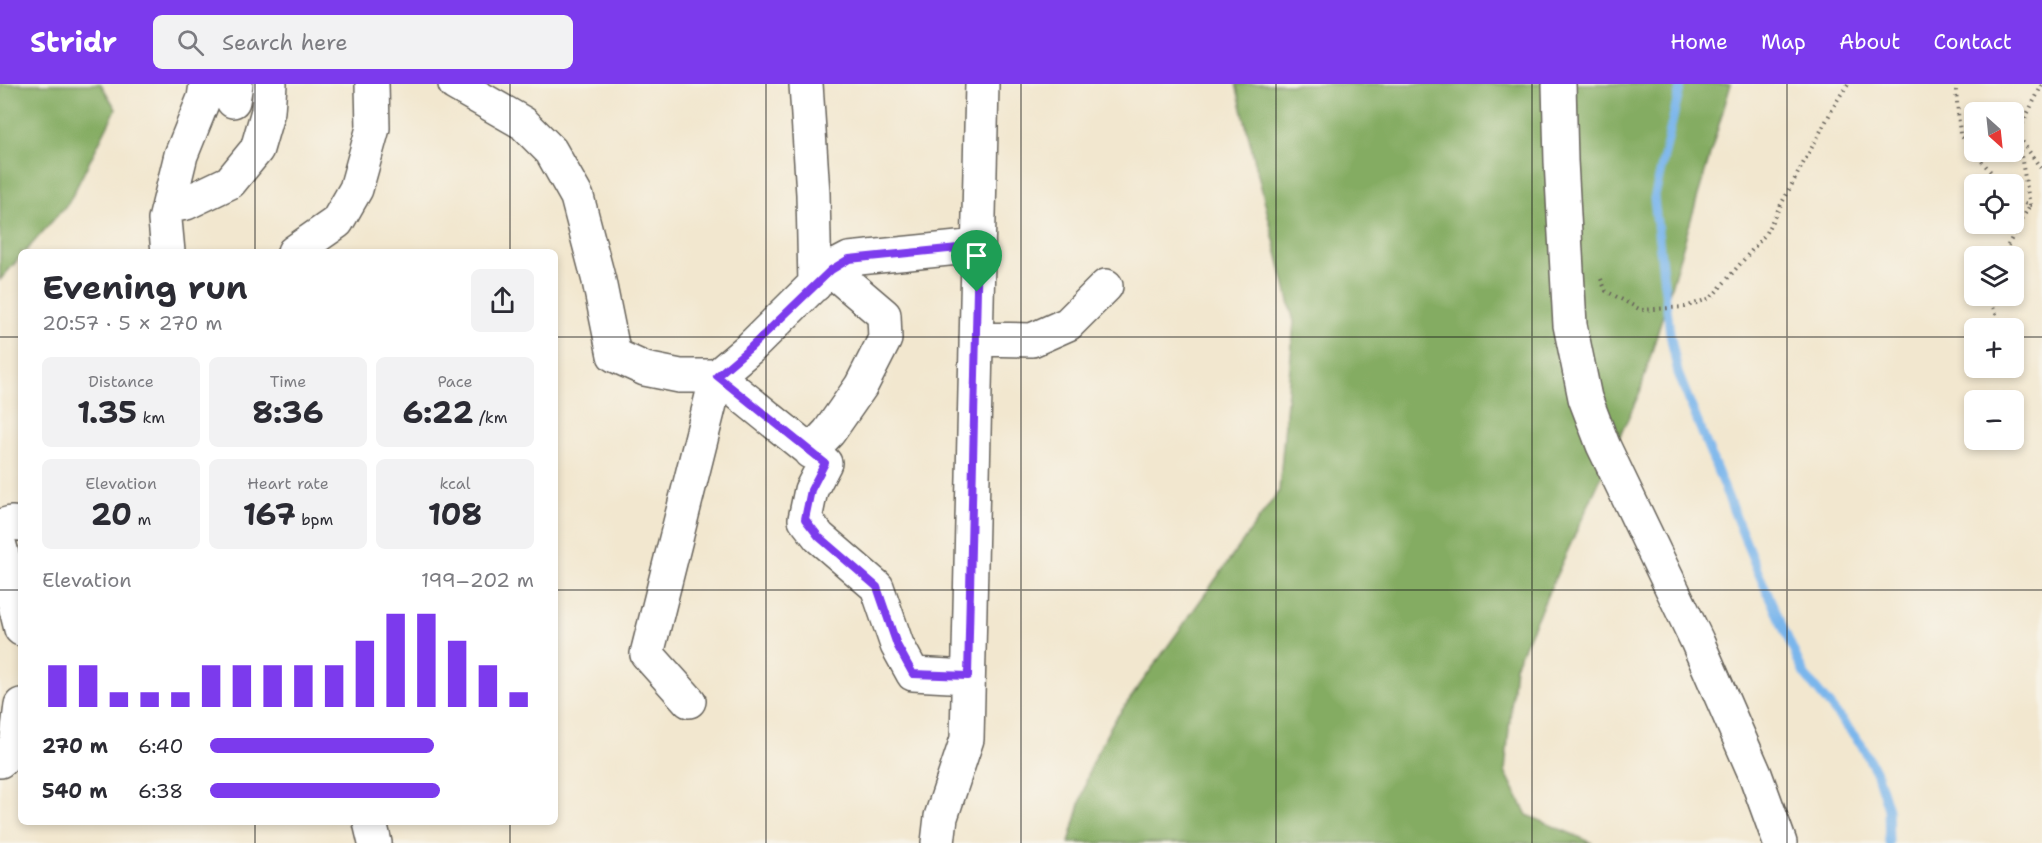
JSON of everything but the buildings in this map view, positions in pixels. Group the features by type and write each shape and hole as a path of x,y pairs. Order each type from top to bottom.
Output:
{"street":[{"path":"168,249 165,220 181,155 204,98 206,84"},
{"path":"169,206 186,203 230,182 256,149 268,111 270,84"},
{"path":"298,249 337,222 356,189 373,129 372,84"},
{"path":"455,84 524,123 551,151 577,197 599,281 614,355 645,369 680,376 717,376 825,463 811,490 805,519 819,537 877,587 897,645 913,674 968,676"},
{"path":"806,84 813,194 823,277"},
{"path":"938,843 940,817 967,739 982,84"},
{"path":"1559,84 1570,325 1585,398 1603,445 1692,631 1746,753 1780,843"},
{"path":"689,701 646,654 717,376 750,348 823,277 849,259 978,246"},
{"path":"810,452 829,432 861,386 885,339 884,315 823,277"},
{"path":"976,339 1032,340 1068,324 1106,286"},
{"path":"0,526 18,524"},
{"path":"0,546 18,617"},
{"path":"0,761 16,745 18,729"},
{"path":"371,825 375,843"}],"path":[{"path":"1598,270 1605,291 1641,310 1685,307 1711,298 1764,236 1848,84"},
{"path":"1958,84 1956,91 1960,134 1964,139"},
{"path":"2024,120 2042,85"},
{"path":"2024,144 2042,170"},
{"path":"1983,162 1993,174"},
{"path":"2007,246 2030,205 2022,162"},
{"path":"2024,203 2030,205"}],"green space":[{"path":"0,84 101,84 116,109 69,202 28,249 18,249 18,259 0,280"},
{"path":"1236,84 1731,84 1640,392 1515,666 1505,771 1527,815 1593,843 1069,843 1091,765 1112,724 1279,491 1294,322"}],"waterway":[{"path":"1681,84 1654,199 1670,333 1678,373 1758,572 1804,674 1861,744 1877,774 1888,809 1889,843"}],"route":[{"path":"978,246 977,292 968,676 913,674 897,645 877,587 819,537 805,519 811,490 825,463 717,376 750,348 831,270 849,259 978,246"}]}
